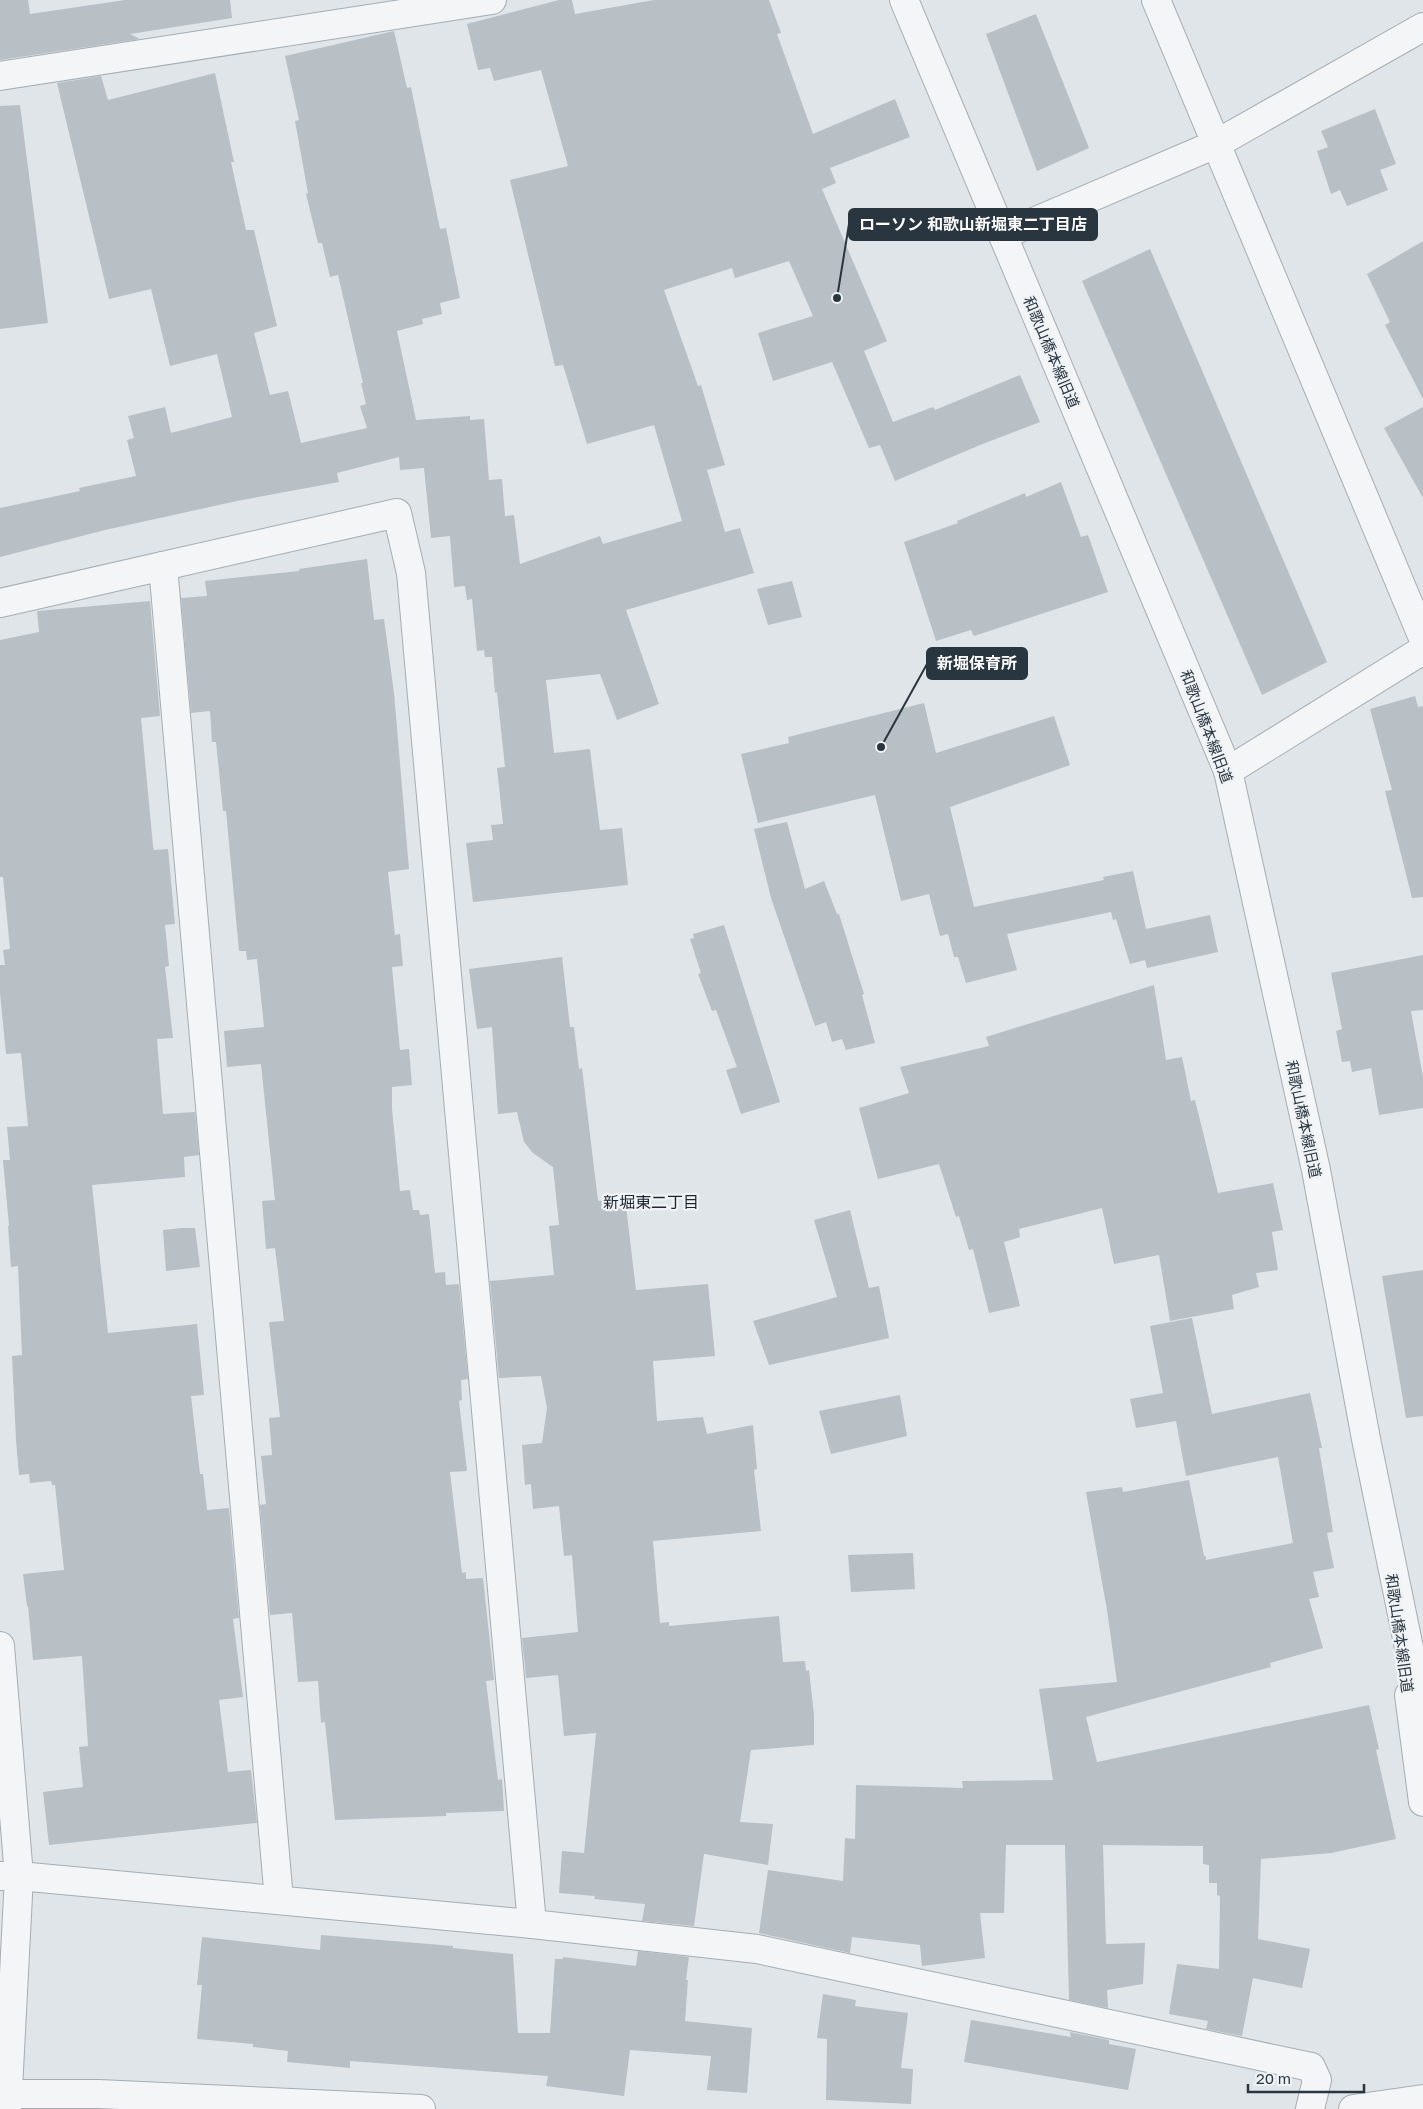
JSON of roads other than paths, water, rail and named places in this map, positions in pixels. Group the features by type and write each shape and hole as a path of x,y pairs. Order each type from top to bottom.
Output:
{"street":[{"name":"和歌山橋本線旧道","path":"904,0 1228,771 1316,1170 1366,1439 1423,1716"},
{"path":"1156,0 1423,638"},
{"path":"0,76 484,1"},
{"path":"1003,235 1216,144 1423,27"},
{"path":"0,603 397,513 411,573 532,1924"},
{"path":"163,566 280,1900"},
{"path":"1228,771 1423,650"},
{"name":"和歌山橋本線旧道","path":"1389,1553 1423,1802"},
{"path":"0,1646 10,1876 5,2099 99,2094 421,2109"},
{"path":"10,1876 532,1924 757,1949 1311,2067 1317,2080 1310,2109"},
{"path":"1353,2109 1423,2100 1421,2109"}],"place":[{"name":"ローソン 和歌山新堀東二丁目店","path":"837,298"},
{"name":"新堀保育所","path":"881,747"}],"district":[{"name":"新堀東二丁目","path":"651,1202"}]}
